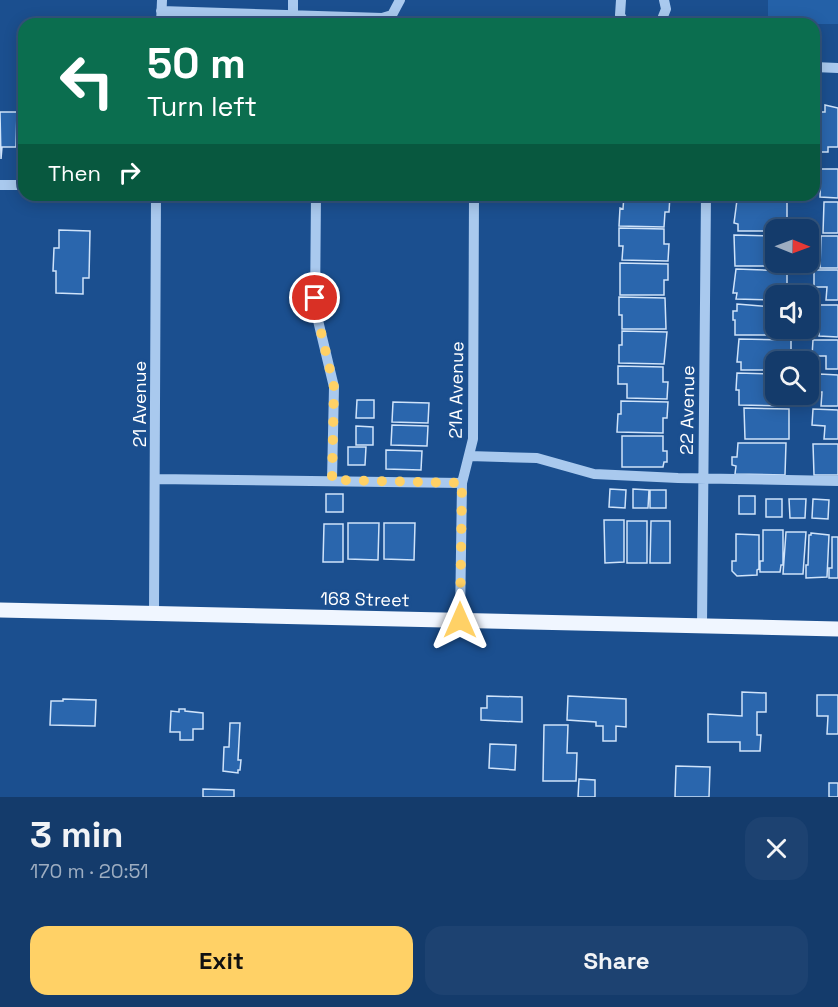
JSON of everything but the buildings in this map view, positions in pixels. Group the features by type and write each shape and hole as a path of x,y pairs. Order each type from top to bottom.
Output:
{"main road":[{"name":"168 Street","path":"0,610 838,629"}],"street":[{"path":"292,17 293,0"},
{"path":"161,6 193,11 292,17 382,18 392,15 400,0"},
{"path":"621,0 622,18"},
{"path":"662,18 666,9 664,0"},
{"path":"820,67 838,68"},
{"path":"0,185 18,185"},
{"name":"21 Avenue","path":"154,613 156,201"},
{"path":"316,201 315,308 334,387 332,480"},
{"name":"21A Avenue","path":"460,620 462,483 472,439 474,201"},
{"name":"22 Avenue","path":"702,626 706,201"},
{"path":"469,456 537,458 594,474 838,481"},
{"path":"155,479 462,483"}],"shaded area":[{"path":"768,0 838,0 838,24 820,24 820,18 768,18"}],"route":[{"path":"315,298 315,308 334,387 332,480 462,483 460,620"}]}
